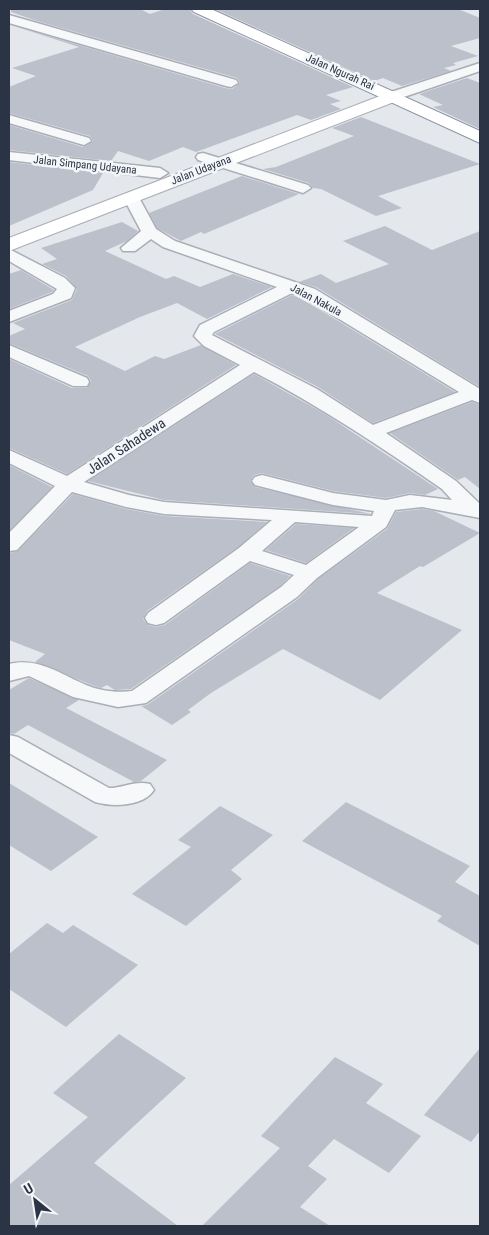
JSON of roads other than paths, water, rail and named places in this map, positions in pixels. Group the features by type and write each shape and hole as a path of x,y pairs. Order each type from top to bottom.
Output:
{"main road":[{"name":"Jalan Ngurah Rai","path":"199,9 393,96 480,138"},
{"name":"Jalan Udayana","path":"13,236 160,173 376,89"},
{"name":"Jalan Udayana","path":"13,236 131,197 393,96"}],"street":[{"path":"9,19 231,84"},
{"path":"393,96 480,67"},
{"path":"9,119 84,141"},
{"name":"Jalan Simpang Udayana","path":"9,156 160,173"},
{"path":"203,157 304,188"},
{"path":"129,248 150,232 131,197"},
{"name":"Jalan Nakula","path":"150,232 169,244 293,286 477,395"},
{"path":"9,254 66,288 65,294 59,298 9,317"},
{"path":"293,286 206,329 203,336 210,342 255,363 310,393 371,432 449,485 478,512"},
{"path":"9,350 80,382"},
{"path":"9,368 28,359"},
{"name":"Jalan Sahadewa","path":"9,545 68,484 255,363"},
{"path":"371,432 477,395"},
{"path":"9,456 68,484 126,501 164,508 290,515 383,515"},
{"path":"262,481 333,499 383,515"},
{"path":"9,674 15,670 32,669 81,692 118,700 138,698 290,592 309,573 383,515 407,500 422,500 478,512"},
{"path":"156,618 247,553 290,515"},
{"path":"247,553 309,573"},
{"path":"9,743 104,796 126,796 141,790"}]}
